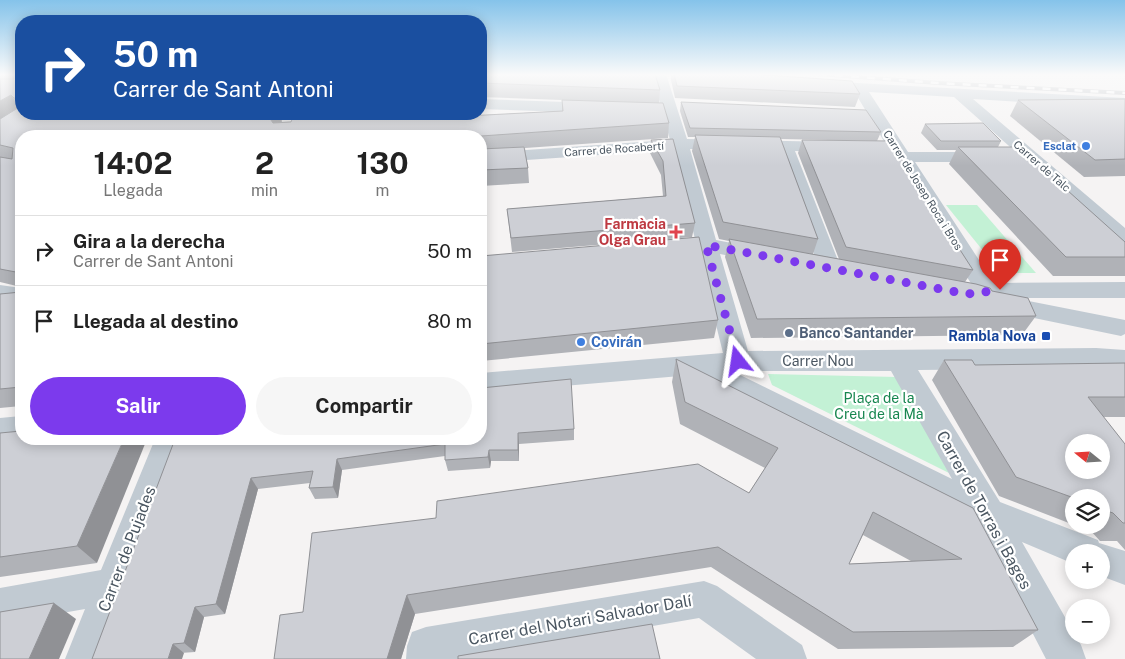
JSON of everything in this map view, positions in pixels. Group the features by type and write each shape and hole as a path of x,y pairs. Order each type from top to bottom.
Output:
{"street":[{"path":"500,105 606,109"},
{"name":"Carrer de Josep Roca i Bros","path":"870,105 900,152 978,293"},
{"name":"Carrer de Talc","path":"971,105 1125,239"},
{"path":"652,110 678,107 680,144 738,361"},
{"name":"Carrer de Rocabertí","path":"487,158 680,144 784,146 1032,157"},
{"path":"645,250 706,245 840,270 784,146"},
{"path":"978,293 1000,290 1116,291"},
{"path":"1116,291 1104,301 1124,336"},
{"path":"0,292 15,295"},
{"path":"978,293 1008,306 1124,336"},
{"path":"0,304 15,302"},
{"name":"Carrer Nou","path":"1096,358 1124,336"},
{"name":"Carrer Nou","path":"487,382 738,361 1096,358 1125,360"},
{"name":"Carrer de Torras i Bages","path":"899,361 988,513 1067,659"},
{"path":"696,365 988,513 1066,544"},
{"path":"0,430 15,429"},
{"name":"Carrer de Pujades","path":"84,659 168,445"},
{"path":"1110,562 1125,568"},
{"path":"0,606 113,586"},
{"name":"Carrer del Notari Salvador Dalí","path":"425,659 426,646 704,599 788,659"}],"green space":[{"path":"946,205 977,205 1036,273 1001,273"},
{"name":"Plaça de la Creu de la Mà","path":"768,374 897,377 949,473 772,385"}],"building":[{"path":"562,105 664,105 669,123 487,136 487,130 15,130 15,272 0,269 0,157 12,159 13,148 0,145 0,119 15,110 15,120 271,120 273,123 291,122 292,120 487,120 487,115 563,111"},
{"path":"682,105 745,105 866,110 881,132 690,128"},
{"path":"1024,105 1125,105 1125,159 1095,160"},
{"path":"983,123 1001,141 941,141 925,124"},
{"path":"695,135 780,137 818,239 723,222"},
{"path":"673,139 695,223 511,238 507,209 666,196 663,161 651,140"},
{"path":"802,140 890,141 973,270 846,247"},
{"path":"524,147 528,168 487,170 487,149"},
{"path":"958,147 1019,147 1125,242 1125,257 1066,257"},
{"path":"699,237 718,320 487,343 487,255"},
{"path":"729,239 976,284 990,288 992,291 1028,298 1036,316 757,319"},
{"path":"15,293 15,388 0,389 0,294"},
{"path":"676,359 973,508 1038,630 853,632 718,547 407,595 387,659 274,659 280,615 303,612 312,533 436,518 437,501 698,464 749,493 778,448 685,402","holes":["873,512 962,559 849,564"]},
{"path":"944,360 972,360 975,365 1125,363 1125,397 1088,397 1125,444 1125,523 1110,512 1110,489 1065,489 1065,495 1016,477"},
{"path":"571,379 574,429 518,433 518,450 489,450 488,457 445,460 445,445 487,445 487,387"},
{"path":"15,432 15,445 121,445 77,546 0,557 0,433"},
{"path":"173,445 438,445 337,459 333,487 309,488 313,471 251,478 216,604 195,607 184,643 173,644 168,659 92,659"},
{"path":"54,603 29,659 0,659 0,612"},
{"path":"652,624 660,659 458,659 458,656"}],"place":[{"name":"Esclat","path":"1086,146"},
{"name":"Farmàcia Olga Grau","path":"676,232"},
{"name":"Banco Santander","path":"789,333"},
{"name":"Rambla Nova","path":"1046,336"},
{"name":"Covirán","path":"581,342"}],"route":[{"path":"738,361 706,245 967,294 1000,290"}]}
